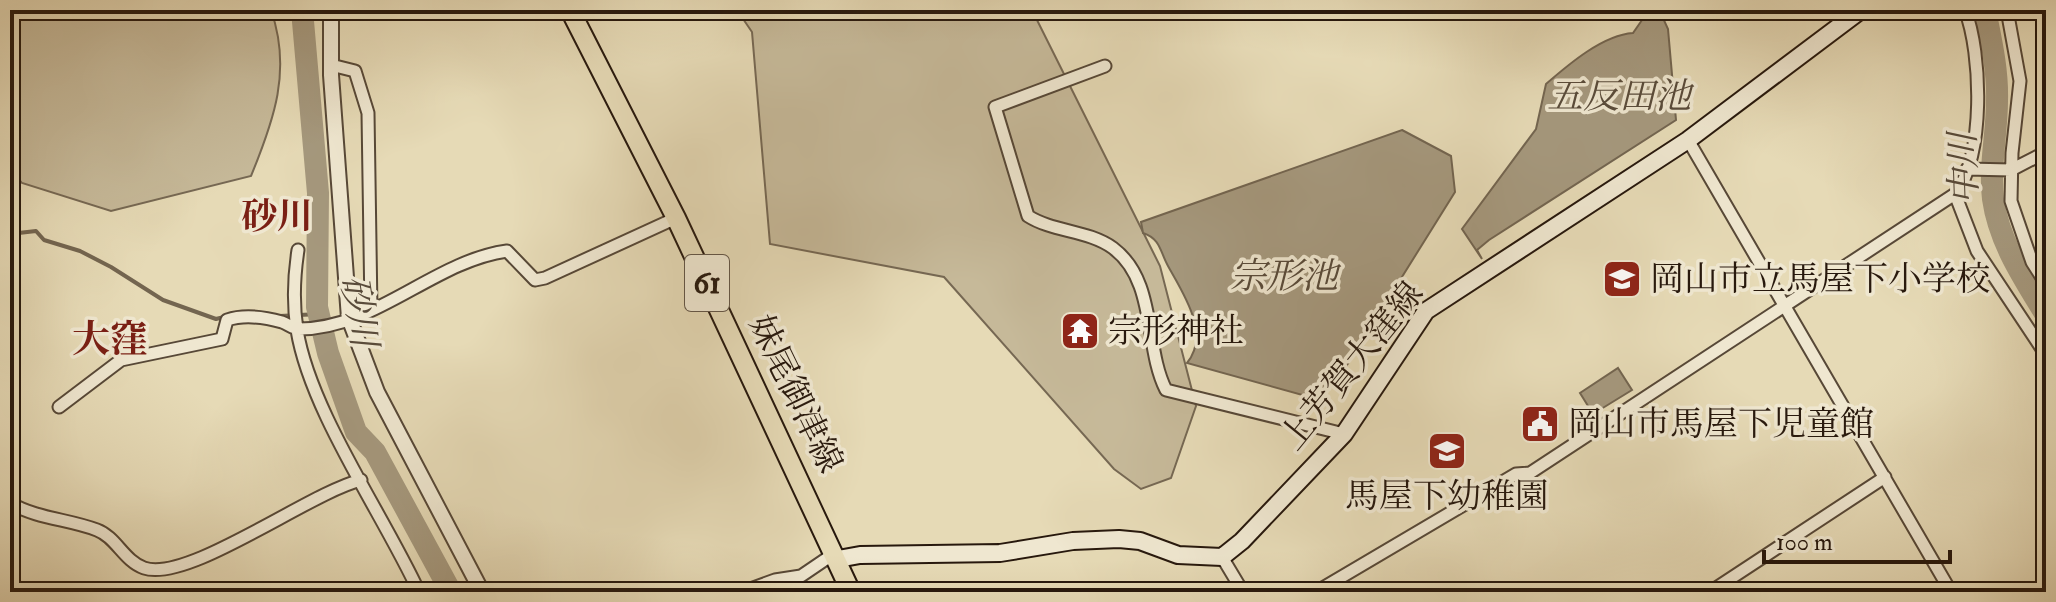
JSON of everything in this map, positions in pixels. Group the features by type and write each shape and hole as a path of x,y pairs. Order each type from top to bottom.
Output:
{"main road":[{"name":"妹尾御津線","path":"570,10 676,218 851,592"},
{"name":"上芳賀大窪線","path":"1222,557 1242,541 1344,434 1426,311 1688,140 1861,10"},
{"path":"838,559 860,555 1014,552 1073,541 1119,539 1140,541 1178,555 1222,557"}],"street":[{"path":"331,10 331,65 345,319 377,392 482,592"},
{"path":"1316,592 1516,474 1530,473 1955,194 1971,170 1980,82 1965,10"},
{"path":"2007,10 2020,81 2008,170 2015,218 2032,262 2046,284"},
{"path":"331,65 355,71 368,113 371,310"},
{"path":"1105,66 995,107 1028,216 1041,224 1085,235 1113,248 1126,264 1140,287 1166,390 1344,434"},
{"path":"1688,140 1951,592"},
{"path":"1971,170 2008,170 2046,152"},
{"path":"1955,194 1977,251 2046,355"},
{"path":"59,407 121,360 222,339 227,320 237,316 284,323 345,319 371,310 483,254 507,251 535,280 604,253 676,218"},
{"path":"298,250 298,323 323,407 394,538 419,592"},
{"path":"1710,592 1885,477"},
{"path":"10,503 52,521 98,530 134,562 145,569 155,569 198,560 336,487 361,480"},
{"path":"742,592 775,580 801,576 829,557 838,559"},
{"path":"1222,557 1243,592"}],"shaded area":[{"path":"10,10 271,10 280,53 278,94 251,176 111,211 22,183 10,168"},
{"path":"737,10 1032,10 1160,266 1196,406 1171,478 1141,489 1114,469 944,277 770,244 752,32"}],"water":[{"name":"五反田池","path":"1656,16 1663,18 1668,29 1676,120 1489,240 1477,250 1482,259 1462,229 1536,129 1546,84 1587,52 1610,39 1633,33 1642,20"},
{"name":"宗形池","path":"1402,130 1451,156 1455,192 1337,381 1325,391 1306,396 1187,363 1194,352 1196,339 1192,314 1159,246 1143,233 1141,222"},
{"path":"1618,368 1632,390 1593,414 1580,393"}],"waterway":[{"name":"砂川","path":"302,10 318,193 317,307 328,353 356,432 375,452 451,592"},
{"name":"中川","path":"1985,10 1997,89 1992,174 1996,215 2014,260 2046,315"},
{"path":"10,234 36,231 44,240 80,251 111,267 163,300 216,319 224,317"},
{"path":"280,316 319,314"}],"place":[{"name":"岡山市立馬屋下小学校","path":"1622,279"},
{"name":"宗形神社","path":"1080,331"},
{"name":"岡山市馬屋下児童館","path":"1540,424"},
{"name":"馬屋下幼稚園","path":"1447,451"}],"district":[{"name":"砂川","path":"277,216"},
{"name":"大窪","path":"110,340"}]}
